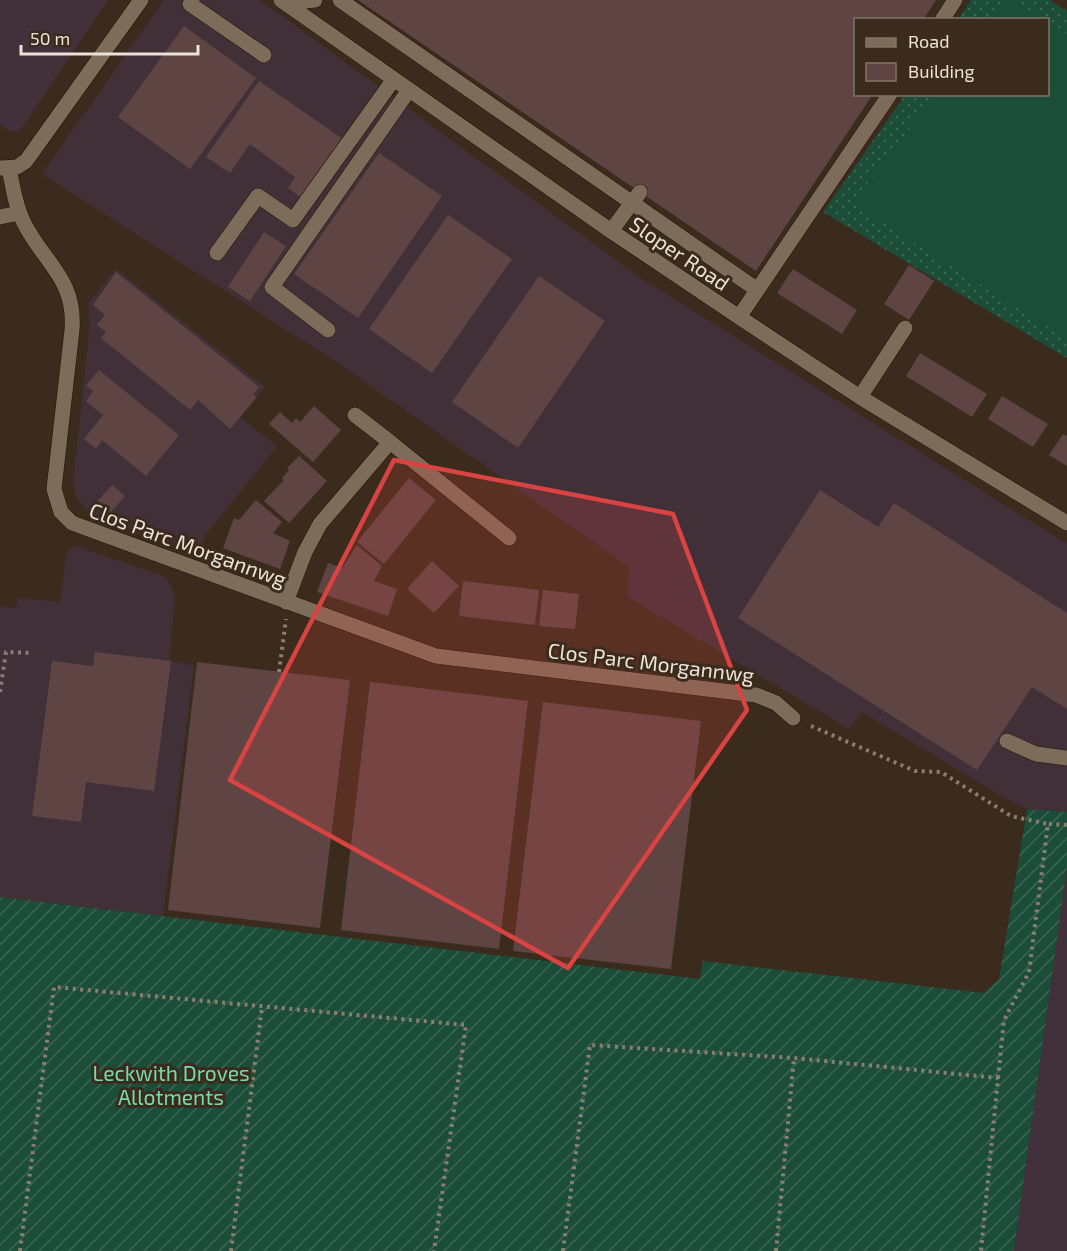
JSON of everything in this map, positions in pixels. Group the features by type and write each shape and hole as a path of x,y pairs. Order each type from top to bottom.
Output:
{"street":[{"name":"Clos Parc Morgannwg","path":"141,0 26,161 4,168 19,213 29,232 61,276 71,305 72,324 54,489 61,512 80,528 436,656 756,694 776,703 793,718"},
{"path":"192,0 190,4 264,55"},
{"path":"283,2 315,0"},
{"path":"340,0 636,198 756,289"},
{"path":"943,18 955,0"},
{"name":"Sloper Road","path":"283,2 739,318 860,397 1067,523"},
{"path":"218,253 258,196 293,220 394,79"},
{"path":"328,330 272,287 409,90"},
{"path":"739,318 756,289 889,96"},
{"path":"611,231 636,198"},
{"path":"0,217 19,213"},
{"path":"860,397 905,328"},
{"path":"355,415 509,538"},
{"path":"290,603 305,552 320,525 390,442"},
{"path":"1007,741 1036,754 1067,758"}],"path":[{"path":"279,672 290,603"},
{"path":"0,652 33,653"},
{"path":"0,692 6,652"},
{"path":"793,718 915,771 941,772 1011,816 1048,824 1067,825"},
{"path":"981,1251 1004,1020 1029,972 1048,824"},
{"path":"20,1251 54,987 466,1025 434,1251"},
{"path":"231,1251 262,1007"},
{"path":"563,1251 590,1045 794,1058 998,1078"},
{"path":"776,1251 794,1058"}],"highlighted area":[{"path":"394,460 673,514 747,710 568,968 230,780"}],"shaded area":[{"path":"0,0 108,0 20,130 11,132 0,124"},
{"path":"164,0 260,0 639,277 1067,544 1067,812 1027,809 862,712 849,729 628,597 629,567 335,361 42,174"},
{"path":"116,269 265,387 240,417 277,446 204,537 203,548 210,563 92,514 77,499 73,483 90,324 88,303"},
{"path":"76,546 164,576 171,584 175,600 169,661 194,665 163,916 0,897 0,606 16,608 18,598 60,602 66,558 70,549"},
{"path":"1067,867 1067,1251 1014,1251 1057,940"}],"green space":[{"path":"971,0 1050,0 1067,11 1067,358 823,212 904,96 1049,96 1049,18 959,18"},
{"path":"1010,0 1013,0 1042,18 995,18"},
{"path":"1049,23 1067,34 1067,339 852,203 935,96 1049,96"},
{"name":"Leckwith Droves Allotments","path":"1027,809 1067,812 1067,867 1014,1251 0,1251 0,897 700,979 703,961 984,993 999,979"}],"building":[{"path":"358,0 936,0 924,18 854,18 854,96 872,96 756,271"},
{"path":"184,26 256,78 190,169 118,117"},
{"path":"259,81 343,139 302,198 288,188 295,177 250,144 230,173 206,157"},
{"path":"379,153 442,196 358,318 294,274"},
{"path":"448,215 512,259 432,373 369,329"},
{"path":"264,232 286,246 250,301 228,287"},
{"path":"909,265 934,281 909,320 884,304"},
{"path":"793,269 857,310 842,334 777,293"},
{"path":"116,272 259,387 253,394 257,397 230,429 198,400 190,410 101,338 106,332 97,325 105,315 93,305"},
{"path":"539,276 605,321 518,448 452,402"},
{"path":"920,353 987,394 972,417 906,376"},
{"path":"99,370 179,435 146,476 102,440 96,449 84,439 103,415 86,401 93,391 86,386"},
{"path":"1002,396 1048,424 1033,447 988,419"},
{"path":"314,406 341,430 313,462 269,424 280,412 292,423 296,418 300,422"},
{"path":"1063,434 1067,436 1067,466 1049,455"},
{"path":"299,456 327,481 289,523 264,501 284,480 282,478 289,470 287,468"},
{"path":"409,478 436,500 384,564 357,542"},
{"path":"112,485 125,496 107,517 94,505"},
{"path":"820,490 878,527 894,503 1067,613 1067,709 1032,687 977,770 738,618"},
{"path":"256,500 282,522 273,533 290,541 280,569 223,548 234,518 239,520"},
{"path":"357,545 382,566 374,581 397,589 388,616 317,592 328,563 342,568"},
{"path":"432,561 459,586 434,613 407,589"},
{"path":"463,581 539,590 535,625 459,616"},
{"path":"543,590 579,594 575,629 539,626"},
{"path":"95,652 171,661 154,791 86,782 81,822 32,816 52,661 93,666"},
{"path":"197,662 350,680 320,928 168,910"},
{"path":"370,682 528,701 499,949 341,930"},
{"path":"543,702 701,721 671,969 513,951"}]}
